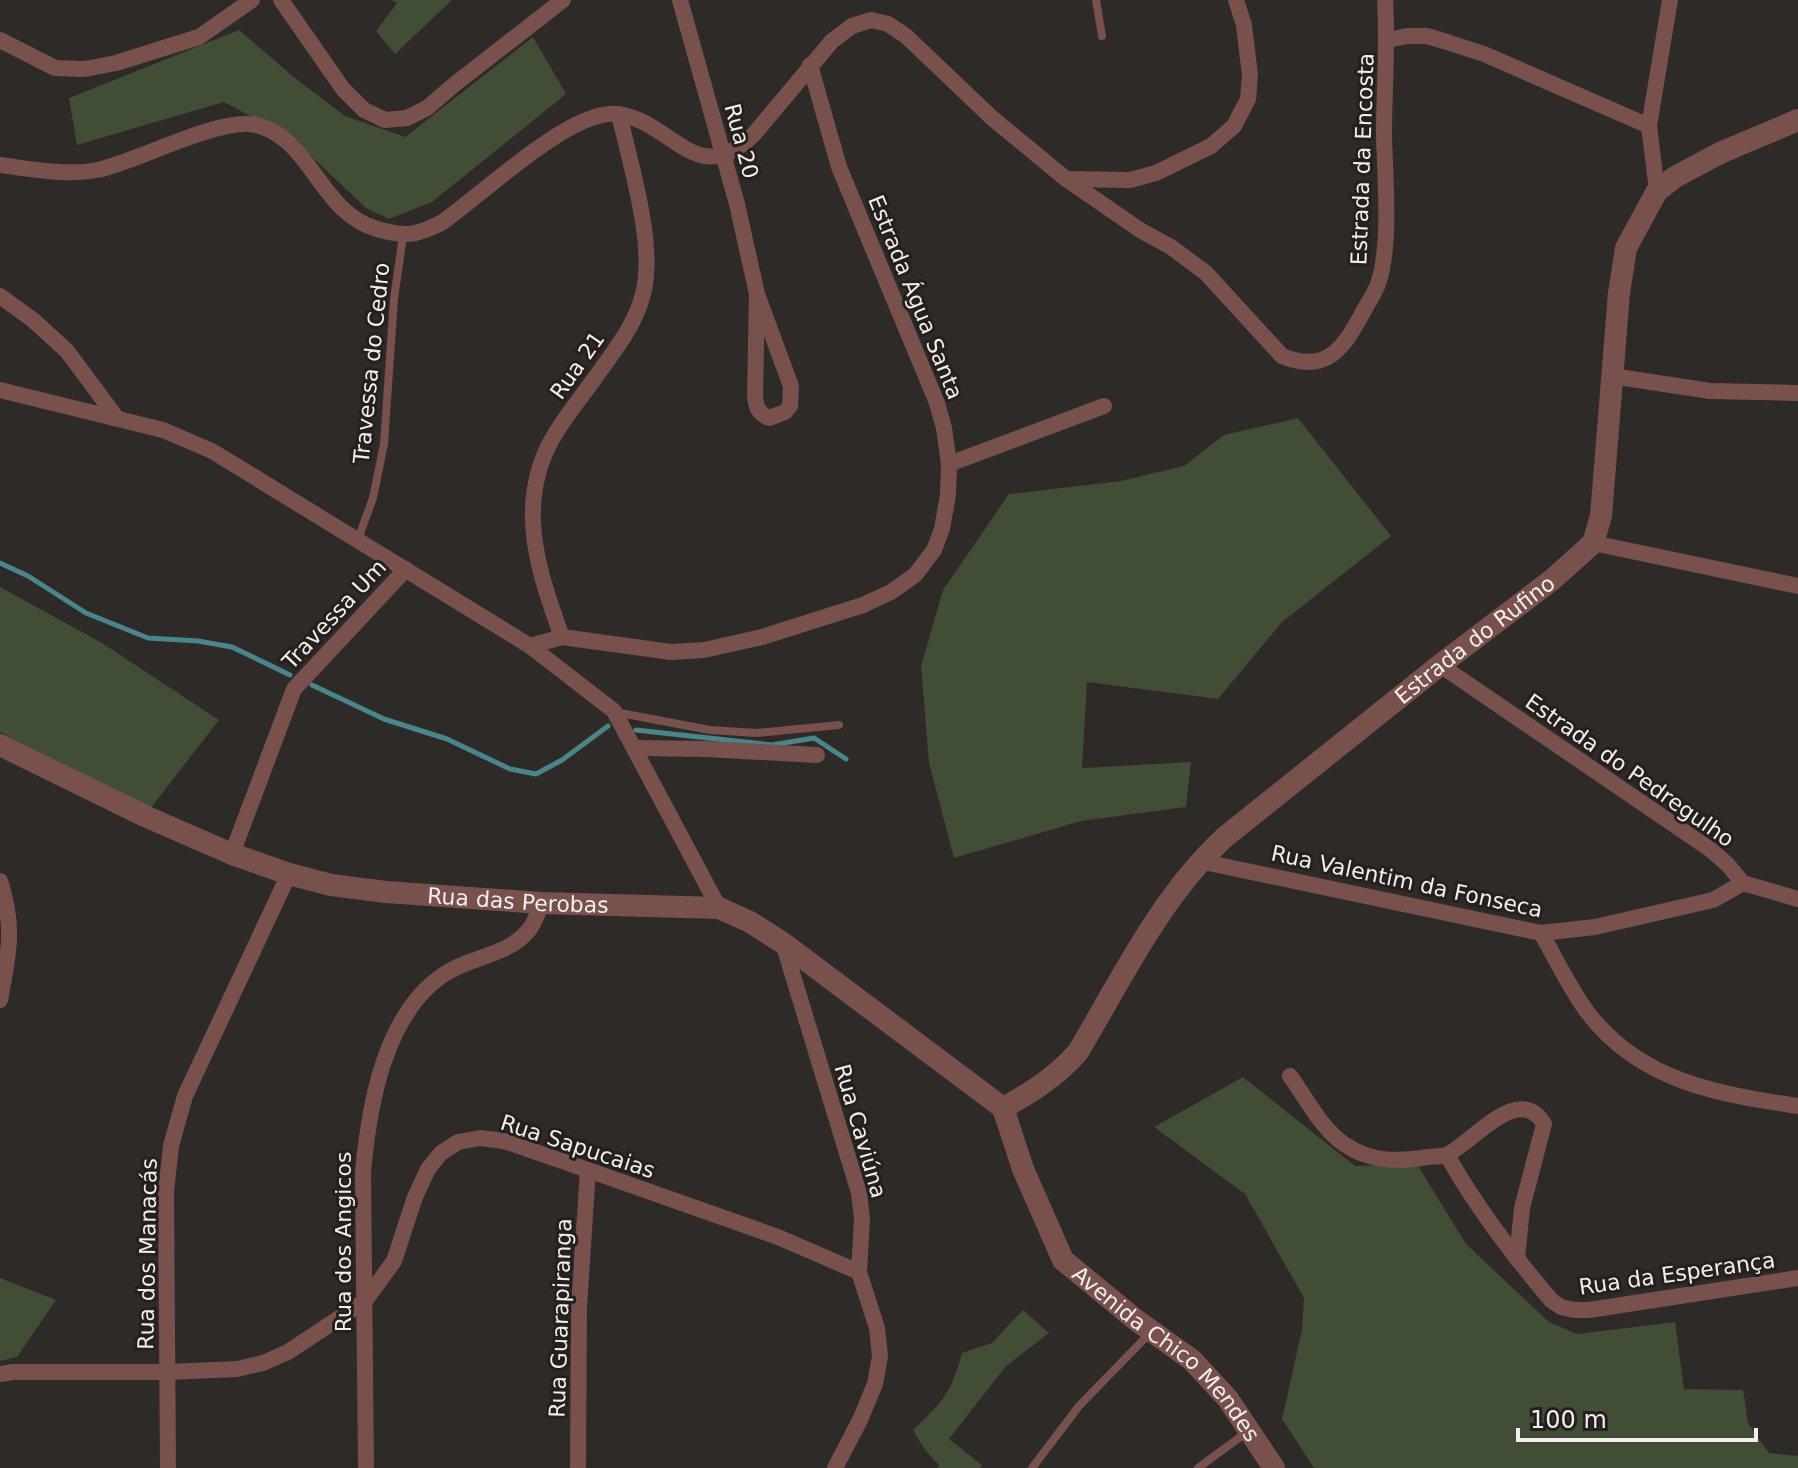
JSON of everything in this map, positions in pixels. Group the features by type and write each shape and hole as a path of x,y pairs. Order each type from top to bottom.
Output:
{"street":[{"path":"0,40 55,68 85,69 116,63 199,37 252,0"},
{"path":"281,0 343,89 364,110 385,120 407,118 427,108 563,0"},
{"name":"Rua 20","path":"680,0 724,157 757,294 791,386 790,406 785,412 769,418 756,407 757,294"},
{"path":"0,165 45,171 98,170 223,125 245,122 264,127 287,142 348,215 365,225 403,236 441,223 560,132 601,114 619,114 641,122 693,152 724,157 741,147 754,134 832,41 852,26 871,20 888,24 906,36 991,117 1066,179 1130,180 1156,173 1211,146 1234,126 1248,99 1250,75 1244,25 1236,0"},
{"name":"Estrada da Encosta","path":"1066,179 1206,273 1282,356 1300,363 1330,357 1341,349 1350,336 1379,282 1385,243 1384,94 1388,40 1385,0"},
{"path":"1657,191 1649,126 1670,0"},
{"path":"1388,40 1427,36 1484,54 1649,126"},
{"name":"Estrada Água Santa","path":"530,646 562,637 671,652 704,650 762,637 863,605 891,592 915,575 934,550 942,529 949,464 937,403 839,167 810,65"},
{"name":"Rua 21","path":"562,637 537,559 531,522 534,485 550,443 631,328 644,292 646,257 640,209 619,114"},
{"path":"1798,120 1720,153 1675,177 1657,191 1626,248 1619,293 1601,516 1593,543 1798,586"},
{"path":"0,296 67,351 116,417"},
{"path":"1612,376 1710,391 1798,393"},
{"path":"0,390 163,430 212,451 530,646 614,711 719,908"},
{"path":"949,464 1104,406"},
{"name":"Estrada do Rufino","path":"1003,1108 1041,1087 1078,1052 1176,889 1199,861 1440,665 1553,579 1593,543"},
{"name":"Travessa Um","path":"232,854 294,689 406,569"},
{"name":"Estrada do Pedregulho","path":"1440,665 1711,850 1743,883"},
{"name":"Rua das Perobas","path":"0,745 134,811 232,854 331,885 542,903 719,908 750,922 783,943 1003,1108"},
{"path":"634,748 817,755"},
{"name":"Rua Valentim da Fonseca","path":"1199,861 1541,933 1595,927 1713,900 1743,883"},
{"name":"Rua dos Manacás","path":"168,1468 166,1192 171,1146 185,1096 289,874"},
{"path":"0,881 9,907 11,941 0,1000"},
{"path":"1743,883 1798,899"},
{"name":"Rua dos Angicos","path":"366,1468 363,1172 367,1124 395,1032 413,1002 443,975 472,959 500,952 516,942 530,929 542,903"},
{"path":"1541,933 1587,1012 1615,1043 1652,1069 1693,1086 1798,1106"},
{"name":"Rua Caviúna","path":"783,943 859,1193 862,1219 859,1272 877,1328 880,1356 875,1384 835,1468"},
{"path":"1290,1076 1328,1129 1342,1142 1363,1155 1400,1161 1447,1155 1475,1131 1502,1116 1517,1110 1537,1112 1544,1124 1522,1208 1517,1259"},
{"name":"Avenida Chico Mendes","path":"1003,1108 1023,1169 1063,1260 1192,1360 1228,1399 1274,1468"},
{"name":"Rua Sapucaias","path":"365,1301 394,1261 415,1197 428,1169 441,1153 458,1142 480,1138 504,1141 778,1237 859,1272"},
{"name":"Rua da Esperança","path":"1447,1155 1466,1190 1517,1259 1551,1300 1561,1307 1574,1310 1705,1294 1798,1278"},
{"name":"Rua Guarapiranga","path":"578,1468 579,1307 588,1170"},
{"path":"0,1374 237,1369 263,1363 288,1352 365,1301"}],"lane":[{"path":"1096,0 1102,36"},
{"name":"Travessa do Cedro","path":"358,539 373,498 384,444 394,299 403,236"},
{"path":"614,711 710,730 757,733 839,725"},
{"path":"1032,1468 1079,1406 1151,1331"},
{"path":"1198,1468 1251,1430"}],"green space":[{"path":"391,0 452,0 395,54 376,31 397,3"},
{"path":"239,30 345,116 405,137 533,37 566,94 432,202 389,219 366,208 293,139 224,102 77,145 69,98"},
{"path":"1298,418 1391,536 1282,622 1218,699 1087,682 1082,768 1191,762 1186,807 1081,821 954,858 929,763 921,666 943,590 1009,494 1121,481 1184,466 1224,435"},
{"path":"0,587 102,643 219,720 150,809 0,732"},
{"path":"1243,1077 1355,1166 1417,1164 1466,1244 1549,1322 1577,1334 1675,1322 1684,1389 1743,1390 1748,1423 1769,1453 1798,1456 1798,1468 1314,1468 1282,1419 1302,1330 1304,1298 1245,1194 1154,1127"},
{"path":"0,1278 56,1300 17,1357 0,1361"},
{"path":"1023,1310 1049,1333 1006,1366 949,1439 982,1465 980,1468 937,1468 939,1465 913,1430 945,1396 962,1353 992,1343"}],"waterway":[{"path":"0,563 28,576 86,613 148,638 232,647 290,675"},
{"path":"312,685 384,719 447,739 510,769 536,774 562,760 608,726"},
{"path":"636,730 772,745 814,738 846,759"}]}
